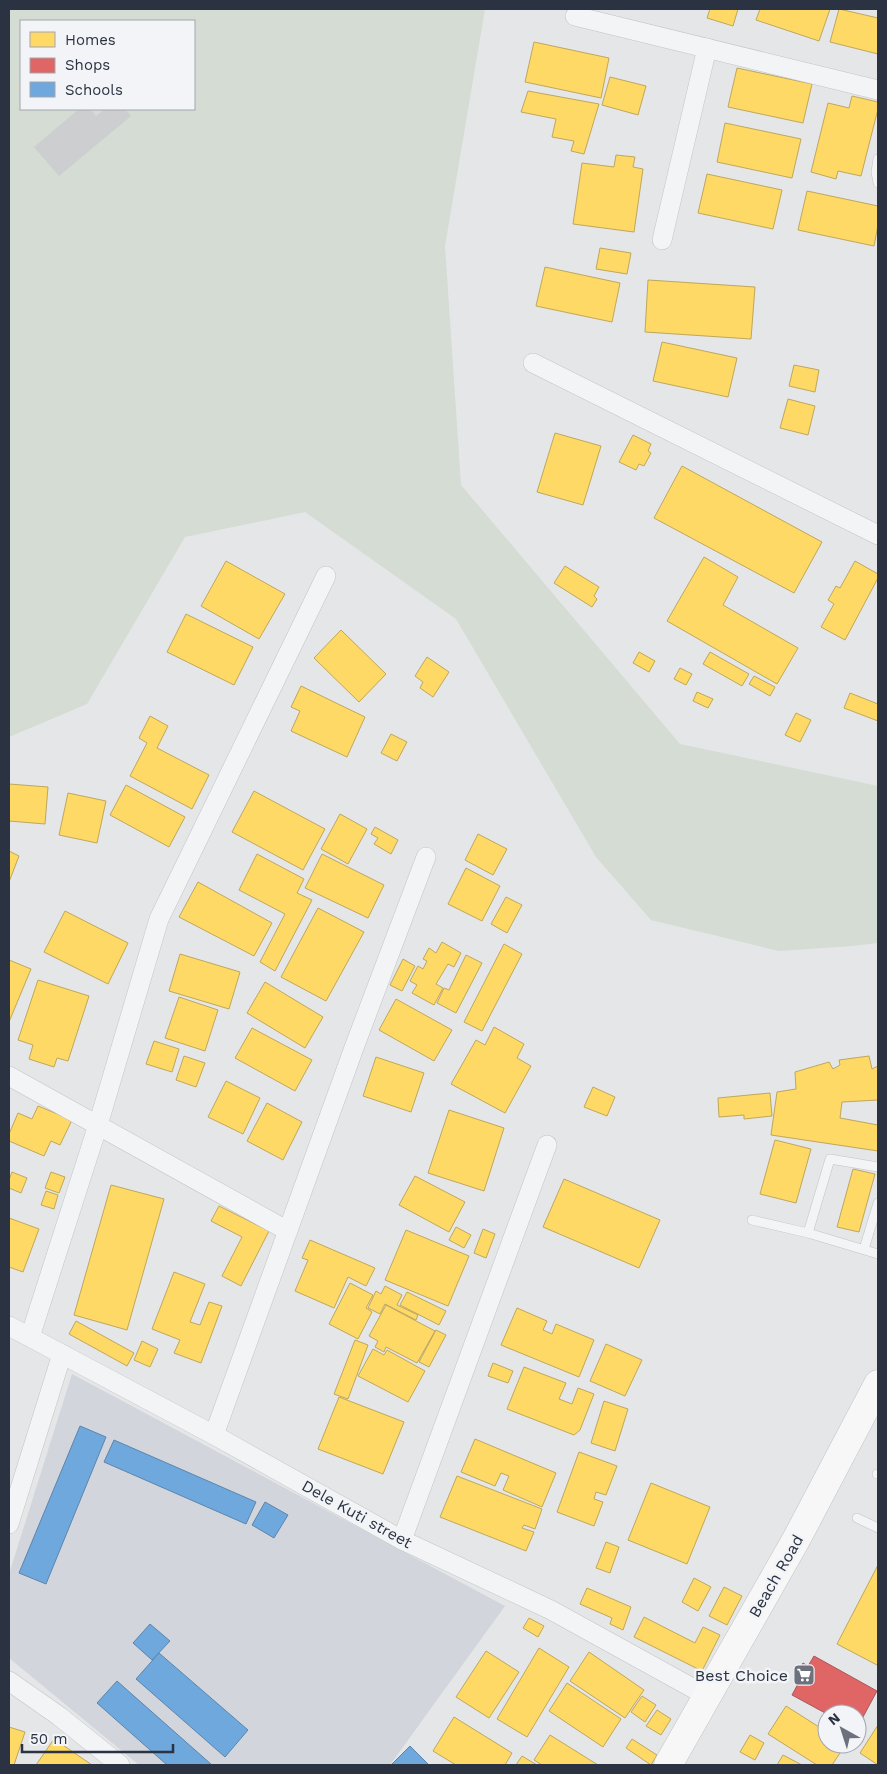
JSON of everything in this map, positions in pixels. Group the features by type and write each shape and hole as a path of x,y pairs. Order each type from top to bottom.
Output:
{"main road":[{"name":"Beach Road","path":"668,1765 797,1538 878,1384"}],"street":[{"path":"575,16 878,90"},
{"path":"662,240 707,48"},
{"path":"533,363 878,535"},
{"path":"30,1337 98,1125 160,919 326,576"},
{"path":"214,1435 355,1045 426,857"},
{"path":"9,1076 288,1231"},
{"path":"402,1540 547,1145"},
{"name":"Dele Kuti street","path":"9,1326 214,1435 402,1540 551,1610 707,1696"},
{"path":"9,1524 62,1354"},
{"path":"9,1681 59,1716 120,1765"}],"lane":[{"path":"878,159 876,172 878,183"},
{"path":"808,1233 830,1158 878,1167"},
{"path":"864,1249 878,1203"},
{"path":"752,1220 808,1233 878,1254"},
{"path":"857,1518 878,1528"}],"shaded area":[{"path":"9,9 485,9 445,246 461,485 680,744 878,786 878,943 779,951 651,920 596,857 456,619 305,512 185,537 87,704 9,737"},
{"path":"72,1374 505,1606 390,1765 139,1765 9,1658 9,1574"}],"building: Homes":[{"path":"710,9 738,9 733,26 707,18"},
{"path":"760,9 830,9 819,41 756,20"},
{"path":"839,9 878,18 878,54 830,42"},
{"path":"534,42 609,58 601,98 525,82"},
{"path":"737,68 812,84 803,123 728,107"},
{"path":"610,77 646,86 638,115 602,105"},
{"path":"528,91 599,104 584,154 571,151 574,141 552,137 556,119 521,112"},
{"path":"852,96 878,102 878,109 861,176 838,171 836,179 811,172 828,103 849,108"},
{"path":"725,123 801,139 792,178 717,162"},
{"path":"616,155 635,157 633,167 643,169 634,232 573,224 582,163 614,167"},
{"path":"707,174 782,190 773,229 698,213"},
{"path":"807,191 878,206 878,225 874,246 798,230"},
{"path":"600,248 631,253 627,274 596,269"},
{"path":"545,267 620,283 612,322 536,306"},
{"path":"648,280 755,287 751,339 645,332"},
{"path":"662,342 737,358 728,397 653,381"},
{"path":"794,365 819,370 815,392 789,386"},
{"path":"788,399 815,406 808,435 780,428"},
{"path":"555,433 601,446 583,505 537,492"},
{"path":"633,435 651,444 648,451 651,453 644,466 639,464 636,470 619,462"},
{"path":"682,466 822,542 794,593 654,518"},
{"path":"704,557 738,577 723,605 798,648 777,684 667,621"},
{"path":"226,561 285,594 259,639 201,606"},
{"path":"855,561 878,574 878,578 845,640 821,627 834,604 828,600 836,586 840,588"},
{"path":"565,566 599,587 594,596 597,599 592,607 554,583"},
{"path":"186,614 253,647 234,685 167,652"},
{"path":"341,630 386,674 359,702 314,658"},
{"path":"639,652 655,661 649,672 633,663"},
{"path":"710,652 749,674 742,686 703,664"},
{"path":"427,657 449,672 433,697 420,688 423,682 415,676"},
{"path":"680,668 692,674 686,685 674,679"},
{"path":"754,676 775,687 770,696 749,684"},
{"path":"301,686 365,717 347,757 291,731 300,711 291,707"},
{"path":"697,692 713,699 708,708 693,701"},
{"path":"850,693 878,704 878,721 844,708"},
{"path":"796,713 811,720 800,742 785,735"},
{"path":"150,716 168,726 157,748 209,775 192,809 130,776 147,743 139,738"},
{"path":"391,734 407,742 397,761 381,753"},
{"path":"9,784 48,787 45,824 9,821"},
{"path":"126,785 185,817 169,847 110,815"},
{"path":"254,791 325,829 303,870 232,832"},
{"path":"68,793 106,801 97,843 59,835"},
{"path":"340,814 367,829 348,864 321,849"},
{"path":"375,827 398,840 391,854 374,844 378,838 371,834"},
{"path":"478,834 507,849 493,875 465,860"},
{"path":"9,851 19,856 9,882"},
{"path":"257,854 304,879 297,893 312,900 275,971 260,962 285,914 239,890"},
{"path":"322,854 384,885 368,918 305,888"},
{"path":"466,868 500,886 482,921 448,904"},
{"path":"198,882 272,923 254,956 179,917"},
{"path":"506,897 522,905 507,933 491,924"},
{"path":"318,908 364,932 326,1001 281,977"},
{"path":"65,911 128,943 108,984 44,952"},
{"path":"442,942 461,953 454,967 448,964 436,984 443,988 434,1005 412,993 417,985 410,981 418,966 423,969 427,961 423,959 429,948 436,953"},
{"path":"504,944 522,954 482,1031 464,1022"},
{"path":"180,954 240,972 229,1009 169,991"},
{"path":"466,955 482,963 456,1013 437,1003 444,988 449,990"},
{"path":"403,959 415,966 402,991 390,985"},
{"path":"9,960 31,969 9,1022"},
{"path":"38,980 89,996 68,1061 57,1058 54,1067 29,1059 33,1045 18,1040"},
{"path":"265,982 323,1017 305,1048 247,1013"},
{"path":"179,997 218,1010 205,1051 165,1038"},
{"path":"396,999 452,1030 434,1061 379,1030"},
{"path":"494,1027 524,1044 517,1058 531,1066 505,1113 451,1084 476,1040 485,1045"},
{"path":"252,1028 312,1060 295,1091 235,1058"},
{"path":"154,1041 179,1049 172,1072 146,1064"},
{"path":"184,1056 205,1063 196,1087 176,1080"},
{"path":"869,1056 872,1069 878,1066 878,1100 842,1102 840,1118 878,1125 878,1151 771,1135 777,1092 796,1089 795,1072 829,1062 833,1069 840,1065 839,1060"},
{"path":"376,1057 424,1073 411,1112 363,1096"},
{"path":"226,1081 260,1098 243,1134 208,1117"},
{"path":"593,1087 615,1097 607,1116 584,1107"},
{"path":"770,1093 772,1116 744,1119 744,1115 719,1117 718,1098"},
{"path":"267,1103 302,1122 283,1160 247,1141"},
{"path":"38,1106 72,1120 60,1145 51,1141 44,1156 9,1141 9,1134 18,1113 32,1119"},
{"path":"449,1110 504,1128 484,1191 428,1173"},
{"path":"775,1140 811,1149 796,1203 760,1194"},
{"path":"853,1169 875,1174 859,1232 837,1227"},
{"path":"12,1172 27,1178 21,1193 9,1188"},
{"path":"51,1172 65,1177 59,1193 45,1188"},
{"path":"415,1176 465,1202 449,1232 399,1205"},
{"path":"564,1179 660,1220 639,1268 543,1227"},
{"path":"111,1185 164,1199 127,1330 74,1315"},
{"path":"46,1191 58,1195 54,1209 41,1205"},
{"path":"219,1206 269,1231 241,1286 222,1276 242,1237 211,1221"},
{"path":"9,1218 39,1229 23,1272 9,1267"},
{"path":"456,1227 471,1235 464,1248 449,1240"},
{"path":"483,1229 495,1234 486,1258 474,1253"},
{"path":"406,1230 469,1256 448,1306 385,1280"},
{"path":"310,1240 375,1268 366,1286 348,1277 334,1308 295,1291 308,1260 302,1258"},
{"path":"174,1272 205,1284 190,1322 200,1325 209,1302 222,1306 201,1363 174,1353 180,1340 152,1329"},
{"path":"350,1283 373,1295 366,1308 372,1312 358,1339 329,1324"},
{"path":"385,1286 402,1295 397,1305 418,1315 416,1320 385,1304 380,1314 368,1308 376,1291 381,1294"},
{"path":"407,1292 446,1311 439,1325 400,1305"},
{"path":"386,1305 435,1331 417,1363 386,1347 384,1352 375,1347 378,1341 369,1336"},
{"path":"517,1308 547,1321 543,1330 552,1334 556,1324 594,1340 579,1377 501,1345"},
{"path":"76,1321 134,1353 127,1366 69,1334"},
{"path":"436,1330 446,1335 429,1367 419,1362"},
{"path":"355,1340 368,1345 348,1399 334,1394"},
{"path":"142,1341 158,1349 150,1367 134,1360"},
{"path":"606,1344 642,1360 625,1396 590,1381"},
{"path":"373,1349 384,1355 387,1350 425,1371 408,1402 358,1376"},
{"path":"493,1363 513,1371 508,1383 488,1376"},
{"path":"524,1367 566,1383 559,1399 572,1404 578,1388 594,1394 580,1430 574,1435 507,1409"},
{"path":"339,1397 404,1422 383,1474 318,1449"},
{"path":"604,1401 628,1409 615,1451 591,1443"},
{"path":"475,1439 556,1473 542,1507 503,1490 509,1476 501,1473 495,1486 461,1472"},
{"path":"579,1452 617,1466 606,1495 596,1492 594,1499 603,1502 594,1526 557,1512"},
{"path":"457,1476 542,1509 535,1529 524,1525 522,1528 534,1532 526,1551 440,1517"},
{"path":"651,1483 710,1507 687,1564 628,1540"},
{"path":"606,1542 619,1547 610,1573 596,1568"},
{"path":"878,1565 878,1663 877,1665 837,1644"},
{"path":"694,1578 711,1587 698,1611 682,1602"},
{"path":"724,1587 742,1596 727,1625 709,1616"},
{"path":"587,1588 631,1607 623,1630 610,1624 612,1618 580,1604"},
{"path":"644,1617 695,1643 703,1627 720,1635 702,1671 634,1637"},
{"path":"529,1618 544,1626 538,1637 523,1628"},
{"path":"539,1648 569,1667 527,1737 497,1719"},
{"path":"486,1651 519,1672 489,1718 456,1697"},
{"path":"589,1652 644,1690 625,1718 570,1681"},
{"path":"567,1683 621,1719 603,1747 549,1711"},
{"path":"642,1696 656,1705 645,1722 631,1712"},
{"path":"786,1706 817,1726 817,1754 839,1754 832,1765 817,1765 768,1734"},
{"path":"657,1710 671,1719 661,1735 646,1726"},
{"path":"454,1717 512,1753 505,1765 456,1765 433,1751"},
{"path":"878,1725 878,1765 862,1754 867,1754 867,1742"},
{"path":"9,1727 25,1732 14,1765 9,1765"},
{"path":"550,1735 598,1765 542,1765 534,1760"},
{"path":"750,1735 764,1743 755,1760 740,1752"},
{"path":"54,1739 92,1765 36,1765"},
{"path":"632,1739 657,1755 651,1765 626,1748"},
{"path":"783,1755 802,1765 777,1765"},
{"path":"522,1756 537,1765 516,1765"}],"building: Shops":[{"path":"814,1656 877,1691 867,1710 867,1704 817,1704 817,1709 792,1695 799,1682 794,1679 803,1663 808,1666"}],"building: Schools":[{"path":"80,1426 106,1437 46,1584 19,1573"},
{"path":"114,1440 256,1502 246,1524 104,1462"},
{"path":"265,1502 288,1515 274,1538 252,1525"},
{"path":"150,1624 170,1641 152,1660 133,1643"},
{"path":"159,1653 248,1730 225,1757 136,1679"},
{"path":"117,1681 212,1765 167,1765 97,1703"},
{"path":"410,1746 429,1765 391,1765"}],"building: Other":[{"path":"78,110 91,110 96,116 104,110 126,110 131,116 59,176 34,147"}],"place":[{"name":"Best Choice","path":"804,1675"}]}
